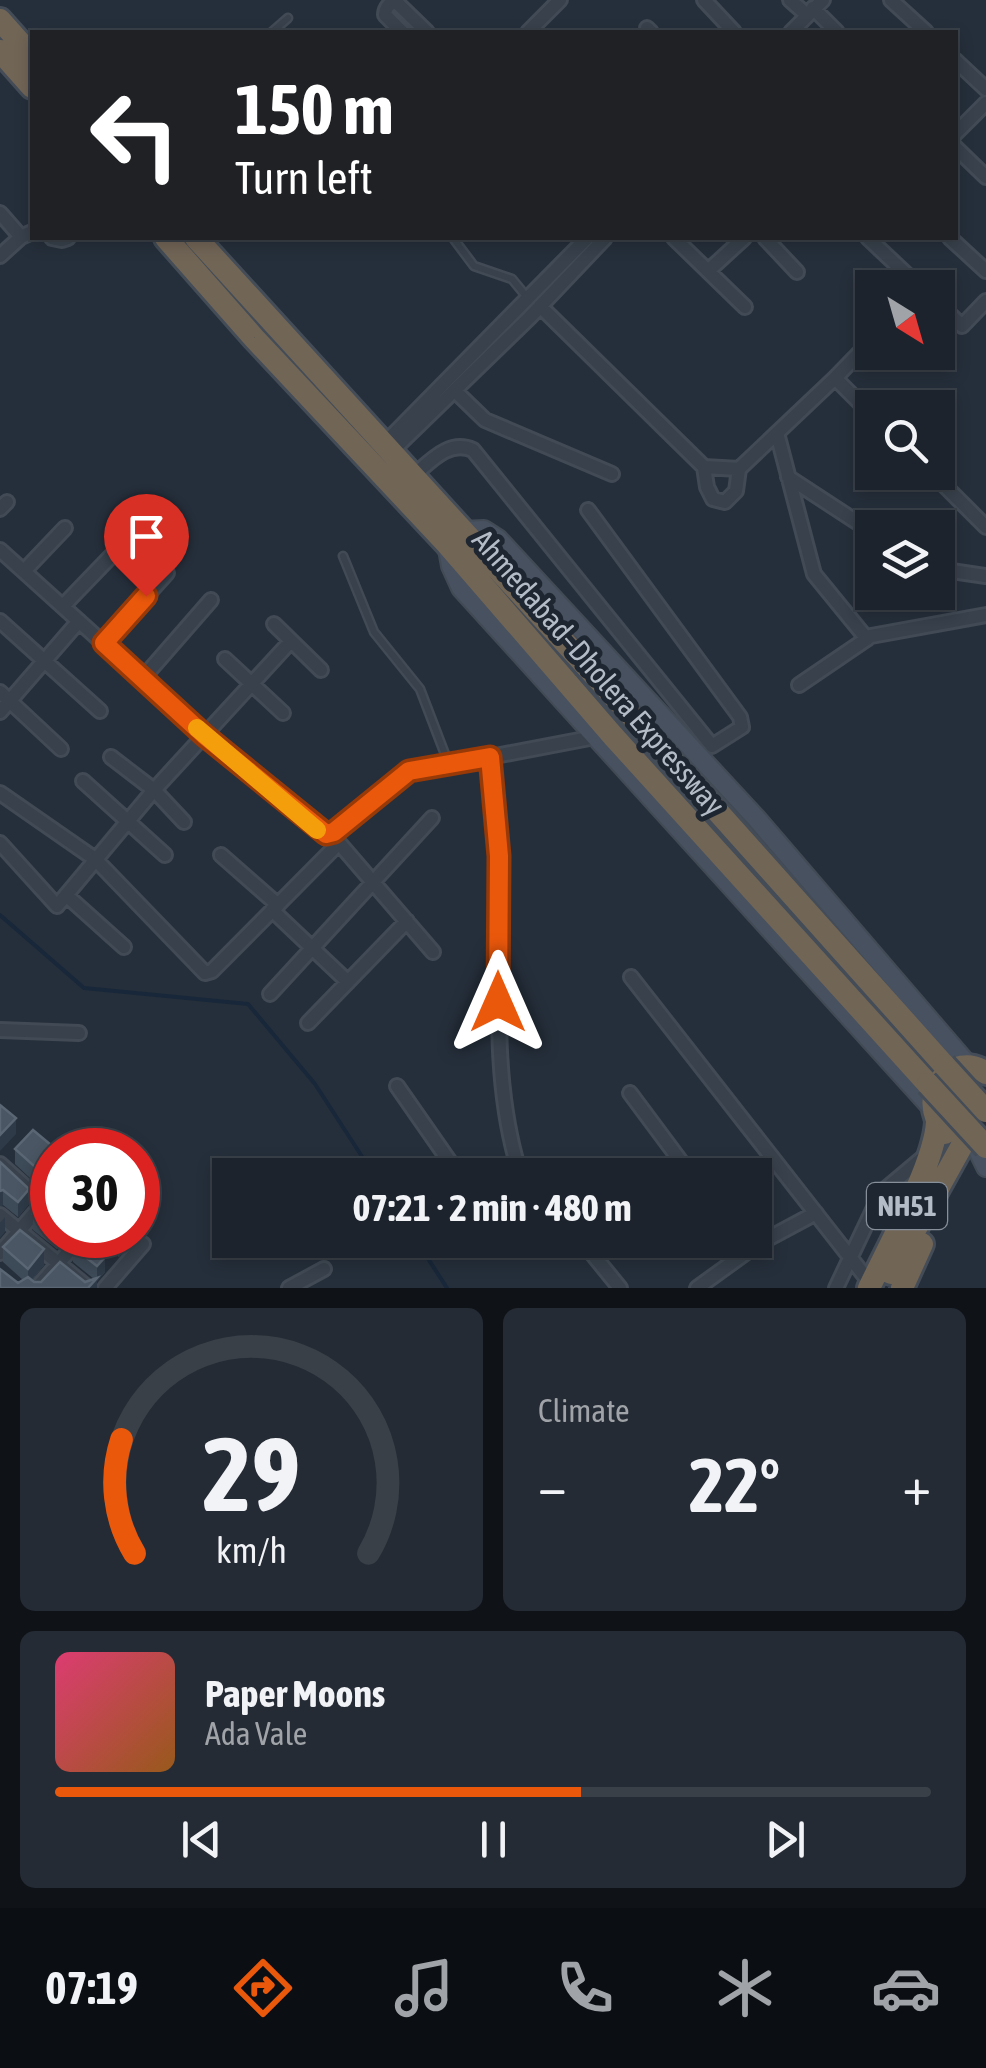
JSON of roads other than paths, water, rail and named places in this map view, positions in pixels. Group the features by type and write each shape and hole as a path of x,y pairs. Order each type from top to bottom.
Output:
{"highway":[{"path":"0,20 30,54"},
{"path":"0,50 30,85"},
{"name":"Ahmedabad–Dholera Expressway","path":"168,240 258,342 973,1065 986,1111"},
{"name":"Ahmedabad–Dholera Expressway","path":"198,240 413,476 455,537 621,745 977,1141"},
{"name":"NH51","path":"874,1287 931,1151 933,1095 944,1077 973,1065"},
{"path":"934,1115 945,1133 977,1141"},
{"name":"NH51","path":"874,1287 948,1170 977,1141"},
{"path":"902,1288 935,1216 948,1170"}],"street":[{"path":"400,30 385,14 394,0 425,30"},
{"path":"530,30 560,0"},
{"path":"704,0 732,30"},
{"path":"790,0 814,8 835,30"},
{"path":"891,0 924,30"},
{"path":"792,30 814,8"},
{"path":"958,63 986,89"},
{"path":"958,131 986,102"},
{"path":"958,150 986,177"},
{"path":"0,213 27,235 0,256"},
{"path":"388,448 527,296 585,240"},
{"path":"388,448 454,391 603,240"},
{"path":"681,240 745,307"},
{"path":"708,271 742,240"},
{"path":"766,240 797,272"},
{"path":"870,240 902,270"},
{"path":"952,240 986,271"},
{"path":"527,296 544,301 704,467 713,499 725,502 736,492 739,469 855,357"},
{"path":"527,296 530,317"},
{"path":"955,319 962,326 986,302"},
{"path":"835,378 855,398"},
{"path":"454,391 485,420 612,474"},
{"path":"777,433 814,574 866,639"},
{"path":"413,476 452,447 473,450 756,818 973,1065"},
{"path":"704,467 739,469"},
{"path":"788,477 855,521"},
{"path":"949,490 986,527"},
{"path":"588,510 740,717 742,726 737,732 705,752"},
{"path":"24,572 65,528"},
{"path":"705,752 498,539 484,530 455,537 451,566 461,588 934,1115"},
{"path":"0,550 204,735 317,830 334,838 433,952"},
{"path":"63,606 115,552"},
{"path":"955,572 986,576"},
{"path":"104,643 167,573"},
{"path":"143,678 211,600"},
{"path":"799,685 866,639 986,615"},
{"path":"0,621 100,710"},
{"path":"0,712 5,697 79,621"},
{"path":"274,624 321,670"},
{"path":"0,843 57,906 154,790 291,640"},
{"path":"225,659 283,714"},
{"path":"5,697 62,749"},
{"path":"0,793 95,859 204,973 212,971 275,907 334,838 409,771 595,737"},
{"path":"110,757 154,790 184,822"},
{"path":"490,757 499,856 498,1002 502,1072 507,1128 515,1158"},
{"path":"83,781 165,854"},
{"path":"270,994 432,818"},
{"path":"220,854 348,982"},
{"path":"66,895 124,947"},
{"path":"308,1023 406,921"},
{"path":"631,978 874,1287"},
{"path":"0,1030 78,1033"},
{"path":"397,1086 446,1158"},
{"path":"630,1093 678,1158"},
{"path":"977,1141 986,1167"},
{"path":"836,1288 881,1193 931,1151"},
{"path":"13,1152 0,1165 30,1188"},
{"path":"772,1233 816,1213"},
{"path":"0,1215 88,1288"},
{"path":"0,1253 30,1221"},
{"path":"37,1288 63,1258"},
{"path":"105,1288 130,1258"},
{"path":"596,1258 620,1288"},
{"path":"696,1288 730,1258"},
{"path":"106,1260 118,1270"},
{"path":"289,1288 324,1269"}],"lane":[{"path":"274,30 288,18"},
{"path":"454,240 474,266 512,279 527,296"},
{"path":"343,556 374,632 420,689 448,764"}],"waterway":[{"path":"0,915 84,988 248,1004 315,1084 363,1158"},
{"path":"428,1258 447,1288"}]}
